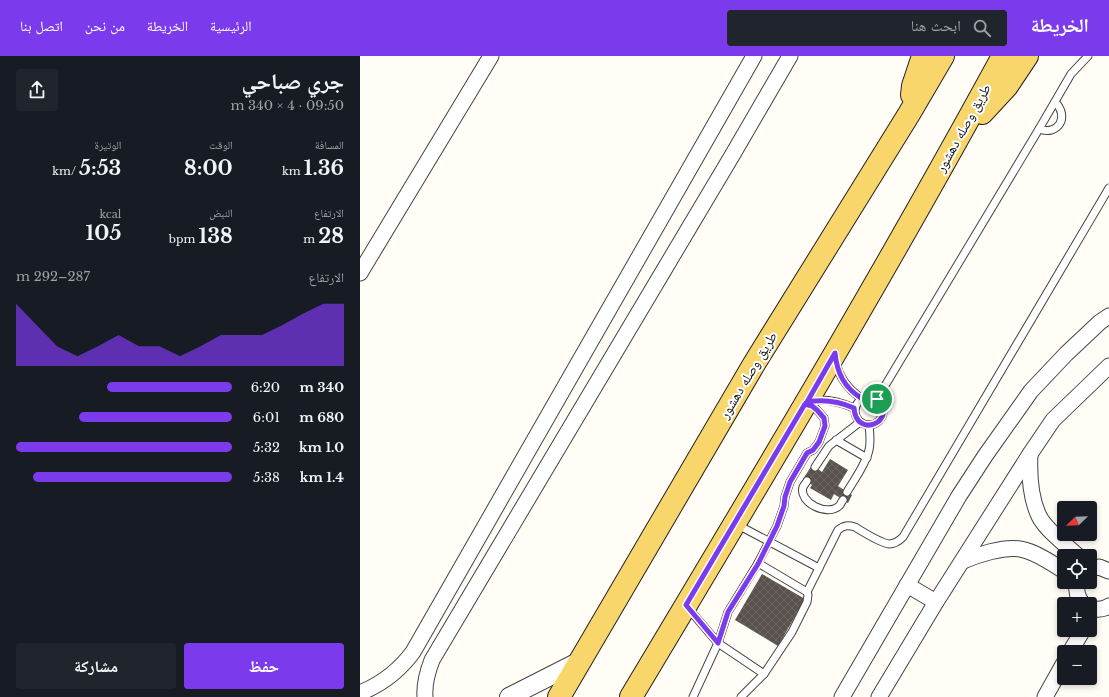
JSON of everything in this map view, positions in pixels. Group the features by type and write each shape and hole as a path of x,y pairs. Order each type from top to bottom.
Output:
{"main road":[{"path":"909,114 914,86 923,56"},
{"name":"طريق وصله دهشور","path":"559,697 754,364 909,114 943,56"},
{"name":"طريق وصله دهشور","path":"631,697 806,403 952,151 1004,56"},
{"path":"952,151 981,114 1007,86 1027,56"}],"street":[{"path":"360,273 491,56"},
{"path":"360,693 380,684 398,670 414,652 754,56"},
{"path":"426,697 426,681 432,660 790,56"},
{"path":"842,697 907,585 985,456 1031,391 1066,354 1100,322 1109,316"},
{"path":"879,697 936,602 1053,420 1109,366"},
{"path":"1030,454 1029,470 1031,486 1034,502 1040,517 1051,531 1070,549"},
{"path":"963,561 990,552 1005,549 1020,549 1035,554 1057,566"},
{"path":"907,585 936,602"},
{"path":"429,625 447,635"},
{"path":"509,697 580,661"},
{"path":"1045,697 1057,676"}],"lane":[{"path":"877,399 1071,74 1088,56"},
{"path":"1039,129 1049,131 1054,129 1061,121 1061,111 1055,102"},
{"path":"806,592 838,530 845,526 855,527 889,544 899,541 903,537 1109,188"},
{"path":"835,353 839,373 844,382 861,398"},
{"path":"866,396 872,396 877,399 881,402 883,407 882,417 875,424 864,425 856,418 854,408 857,402 866,396"},
{"path":"806,403 816,400 833,401 854,408"},
{"path":"693,697 718,643 728,612 758,564 781,516 790,482 807,453 817,446 825,426 824,418 821,413 806,403"},
{"path":"815,467 825,451 836,440 860,422"},
{"path":"847,492 867,458 871,438 869,425"},
{"path":"836,440 867,458"},
{"path":"807,481 803,487 806,499 819,509 833,509 839,506 843,500"},
{"path":"734,524 819,568"},
{"path":"741,697 764,674 792,632 807,602 808,595 806,592 758,564"},
{"path":"686,605 718,643 764,674"}],"building":[{"path":"830,459 848,470 838,486 852,495 848,503 834,494 831,500 810,488 812,485 803,479 812,465 822,472"},
{"path":"762,574 805,599 778,646 735,620"}],"route":[{"path":"835,353 839,373 854,394 861,398 872,396 877,399 881,402 883,407 882,417 875,424 869,425 864,425 860,422 856,418 854,408 844,404 833,401 816,400 805,404 812,406 821,413 824,418 825,426 817,446 807,453 790,482 777,526 758,564 728,612 718,643 686,605 835,353"}]}
